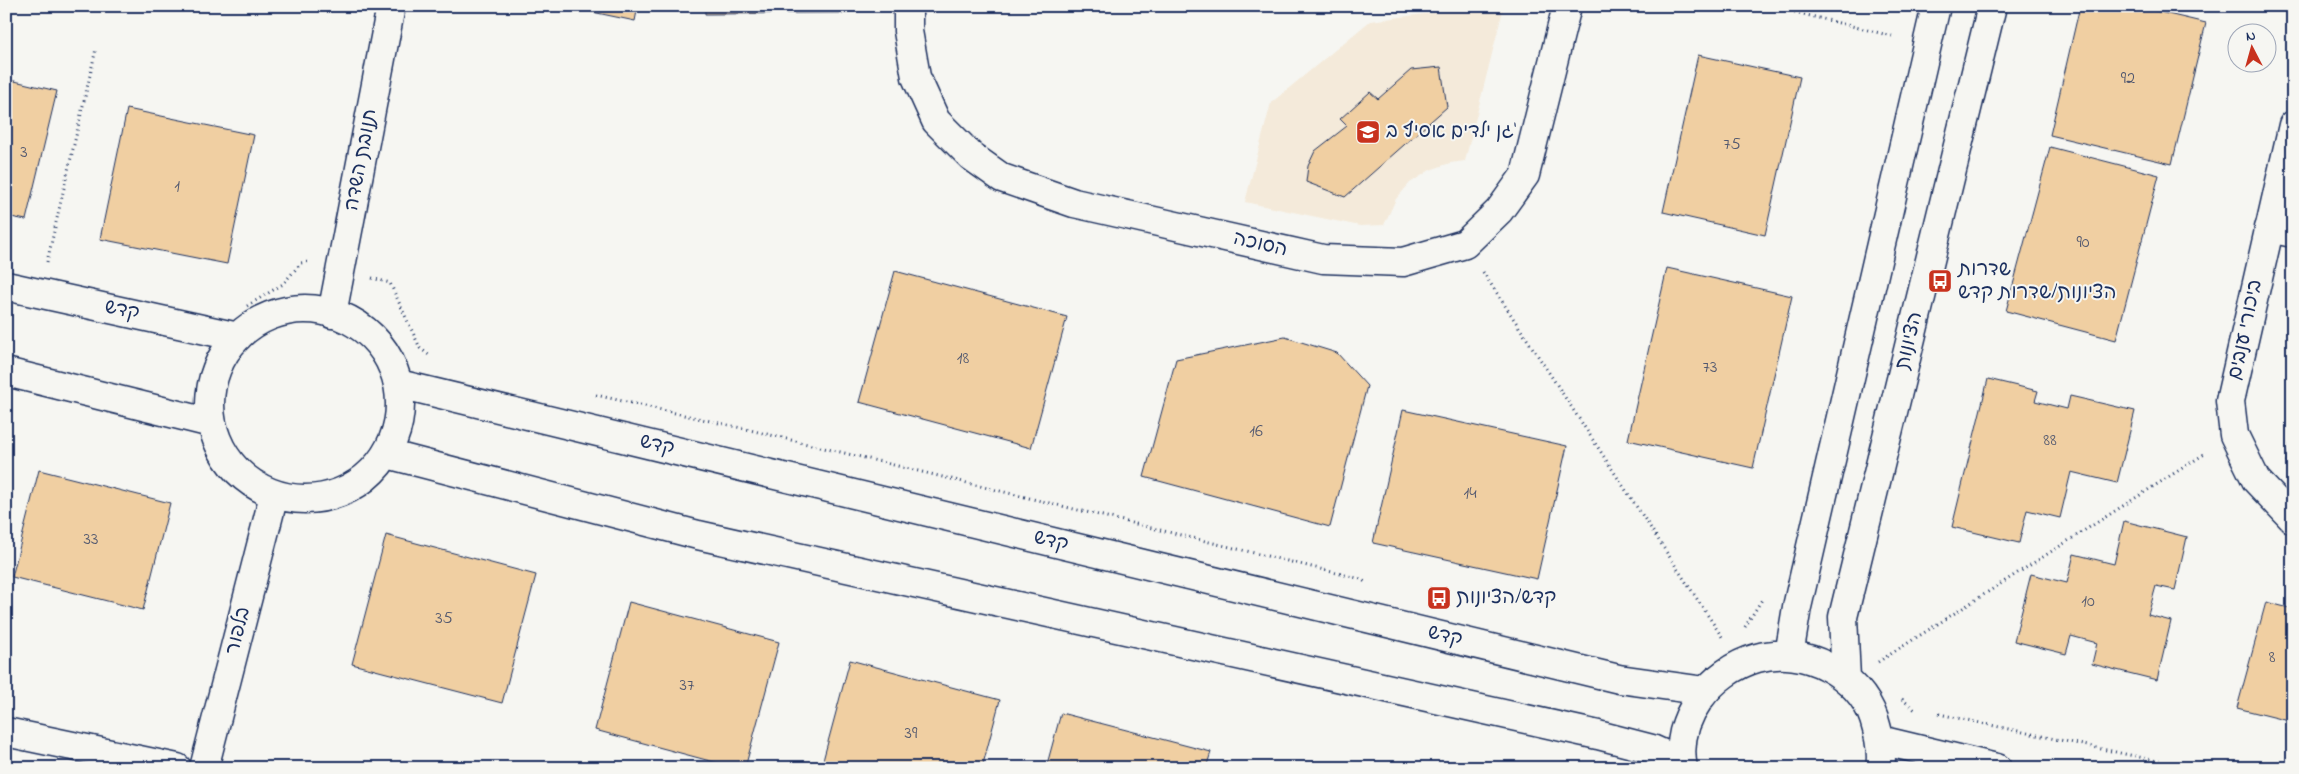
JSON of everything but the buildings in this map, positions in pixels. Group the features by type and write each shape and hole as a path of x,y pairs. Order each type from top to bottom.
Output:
{"main road":[{"name":"תנובת השדה","path":"332,314 391,6"},
{"name":"הסוכה","path":"908,6 908,31 916,77 936,121 971,156 1002,178 1074,202 1323,259 1403,262 1465,244 1499,211 1525,175 1567,6"},
{"path":"1789,655 1797,607 1936,6"},
{"name":"הציונות","path":"1846,678 1843,617 1992,6"},
{"name":"ביכורי ענבים","path":"2293,125 2281,230 2230,401 2234,435 2256,480 2293,519"},
{"name":"קדש","path":"6,286 238,337"},
{"path":"307,310 332,314 356,323 375,340 390,360 399,384 401,408 397,432 387,454 366,478 338,494 306,500 274,495 245,478 223,454 211,423 210,392 219,362 238,337 258,321 282,312 307,310"},
{"path":"6,372 211,423"},
{"name":"קדש","path":"399,384 1619,679 1705,690"},
{"path":"387,454 698,535 1598,735 1652,749 1682,765 1682,738 1690,713 1705,690 1728,670 1758,657 1789,655 1821,663 1846,678 1860,692 1870,708 1880,740 1880,768"},
{"name":"בלפור","path":"204,768 274,495"},
{"path":"6,732 177,768"},
{"path":"1880,740 1997,768"}],"path":[{"path":"1770,6 1892,36"},
{"path":"46,269 96,49"},
{"path":"1465,244 1726,643"},
{"path":"246,306 284,284"},
{"path":"398,301 420,348 436,360"},
{"path":"1878,663 2234,435"},
{"path":"1939,714 2190,768"}],"shaded area":[{"name":"גן ילדים אסיף ב'","path":"1486,6 1504,6 1465,161 1450,163 1430,170 1410,183 1396,199 1384,225 1360,226 1245,202 1271,103 1370,21"}],"place":[{"name":"גן ילדים אסיף ב'","path":"1368,132"},
{"name":"שדרות הציונות/שדרות קדש","path":"1940,281"},
{"name":"קדש/הציונות","path":"1439,598"}]}
